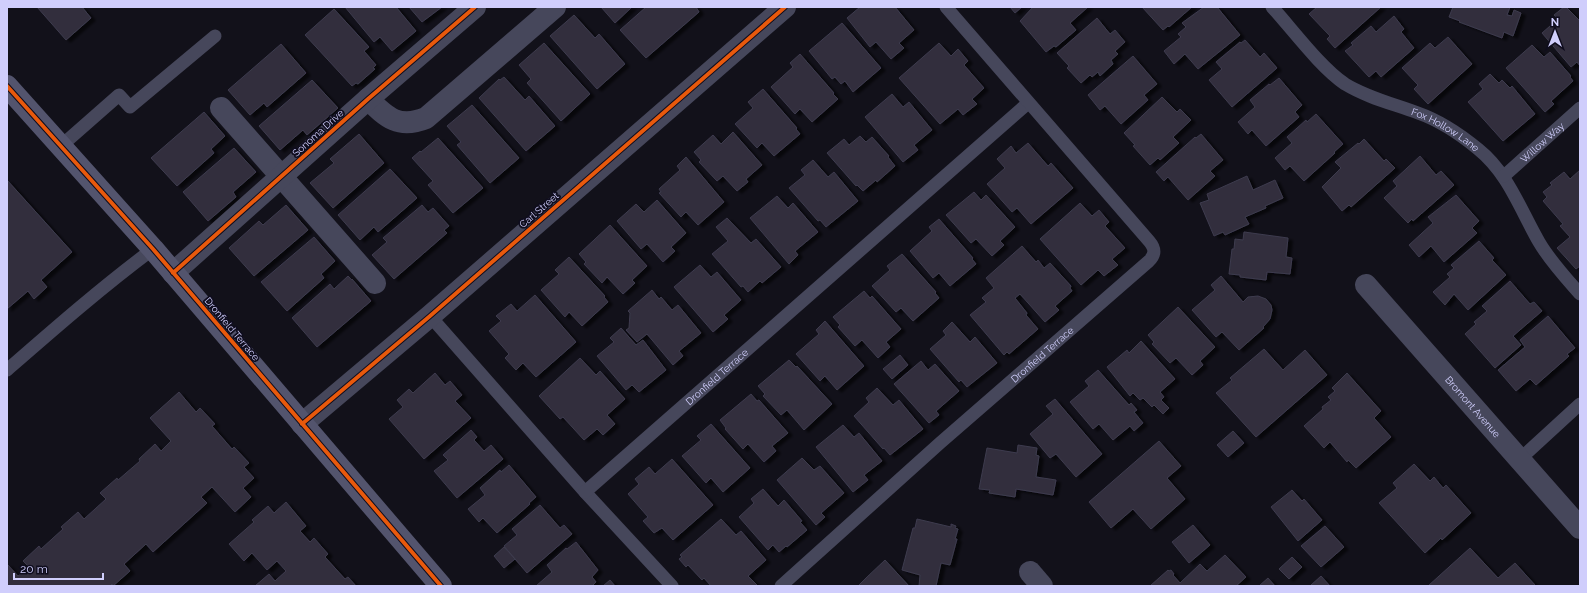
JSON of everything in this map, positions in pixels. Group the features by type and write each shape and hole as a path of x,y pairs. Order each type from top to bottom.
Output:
{"street":[{"name":"Sonoma Drive","path":"173,274 368,99 475,7"},
{"path":"368,99 382,113 392,119 404,123 415,122 426,118 555,7"},
{"name":"Carl Street","path":"302,424 430,316 785,7"},
{"name":"Dronfield Terrace","path":"7,86 153,249 441,586"},
{"path":"221,108 374,283"},
{"name":"Bromont Avenue","path":"1366,285 1518,460 1580,528"}],"lane":[{"name":"Dronfield Terrace","path":"781,586 946,438 1153,257 1155,251 1153,245 946,7"},
{"name":"Fox Hollow Lane","path":"1272,7 1331,73 1346,84 1371,97 1420,114 1458,134 1479,150 1504,176 1539,243 1580,294"},
{"path":"61,146 120,95 130,107 215,36"},
{"name":"Dronfield Terrace","path":"585,492 1028,103"},
{"name":"Willow Way","path":"1504,176 1580,108"},
{"path":"7,370 54,329 153,249"},
{"path":"430,316 585,492 672,586"},
{"path":"1518,460 1580,404"}],"building":[{"path":"37,7 82,7 91,18 66,40"},
{"path":"345,7 396,7 416,31 392,51 380,37 374,42"},
{"path":"409,7 442,7 422,22"},
{"path":"601,7 632,7 615,23"},
{"path":"646,7 696,7 699,12 646,58 620,30"},
{"path":"860,7 895,7 914,30 899,43 904,48 891,59 876,42 870,47 847,18"},
{"path":"1010,7 1022,7 1015,13"},
{"path":"1033,7 1088,7 1070,23 1076,30 1056,47 1054,46 1046,52 1020,21"},
{"path":"1142,7 1192,7 1169,27 1168,26 1163,30"},
{"path":"1204,7 1217,7 1240,35 1198,69 1185,54 1174,64 1164,51 1181,37 1178,34 1186,27 1182,23"},
{"path":"1317,7 1381,7 1335,48 1327,39 1330,36 1309,14"},
{"path":"1453,7 1510,7 1507,15 1512,16 1514,10 1521,13 1513,36 1504,32 1502,38 1449,17"},
{"path":"1566,7 1580,21 1580,66 1577,62 1571,67 1542,33 1558,19 1554,15"},
{"path":"334,9 369,47 364,51 376,65 373,68 375,69 358,84 356,83 352,86 305,35"},
{"path":"574,15 595,38 599,34 625,64 597,89 550,36"},
{"path":"1394,16 1404,29 1401,32 1414,48 1381,77 1376,71 1369,77 1345,51 1353,45 1351,43 1371,26 1376,32"},
{"path":"1097,18 1110,34 1115,30 1125,42 1115,51 1118,54 1111,60 1113,64 1100,76 1098,72 1092,77 1090,75 1081,83 1067,68 1069,66 1057,53"},
{"path":"842,23 881,68 853,92 845,81 841,84 835,77 832,79 809,51"},
{"path":"1448,37 1472,64 1428,104 1414,89 1418,85 1402,68 1430,43 1435,48"},
{"path":"1245,40 1260,57 1264,53 1277,68 1232,107 1209,80 1222,69 1216,62 1240,42 1241,43"},
{"path":"544,43 590,94 561,121 527,83 531,79 519,65"},
{"path":"939,43 951,56 958,49 968,61 964,65 984,88 972,99 977,104 963,115 958,109 940,124 899,78"},
{"path":"281,44 306,73 267,107 264,103 250,115 228,90"},
{"path":"1532,45 1544,57 1550,52 1571,76 1570,77 1573,81 1551,101 1554,104 1545,112 1506,68"},
{"path":"800,54 838,99 812,122 800,109 795,114 771,87 793,67 790,63"},
{"path":"1133,56 1157,84 1144,95 1148,100 1121,124 1105,106 1100,110 1088,95"},
{"path":"1490,74 1499,83 1502,80 1510,88 1512,86 1535,114 1503,141 1468,102 1483,89 1479,84"},
{"path":"504,77 525,100 529,96 555,126 526,151 479,98 499,79 500,80"},
{"path":"1279,78 1302,105 1295,112 1299,117 1266,146 1252,130 1248,134 1238,122 1255,107 1250,100 1269,84 1270,85"},
{"path":"312,80 338,108 307,135 303,130 280,150 259,126"},
{"path":"763,89 797,128 796,129 800,134 774,156 762,143 757,148 735,124 753,108 748,102"},
{"path":"892,94 903,107 909,102 932,130 914,145 918,150 903,162 865,117"},
{"path":"1162,97 1177,112 1180,109 1191,120 1173,137 1179,143 1160,160 1158,158 1150,165 1133,146 1135,145 1124,133"},
{"path":"472,105 519,158 490,183 457,145 461,142 447,126"},
{"path":"204,112 225,136 211,149 214,153 177,186 151,158"},
{"path":"1316,114 1343,144 1304,181 1290,166 1285,170 1275,158 1292,143 1287,137 1306,120 1307,122"},
{"path":"733,132 762,165 746,179 748,182 737,191 723,176 717,181 699,162 701,160 694,152 713,135 721,144"},
{"path":"359,134 384,163 333,208 310,183 334,163 330,159"},
{"path":"1201,134 1223,160 1210,171 1215,176 1188,200 1168,177 1164,181 1156,172 1195,137 1196,138"},
{"path":"860,136 866,142 872,137 889,156 888,157 895,166 877,182 876,180 863,191 857,185 856,186 827,153 844,139 849,145"},
{"path":"438,138 483,188 453,213 428,185 433,181 412,158"},
{"path":"1364,139 1384,161 1386,159 1395,168 1351,207 1349,205 1342,211 1322,187 1341,168 1335,162"},
{"path":"1028,143 1048,166 1051,163 1073,188 1031,224 1017,208 1012,212 987,184 1005,168 997,159 1011,146 1016,153"},
{"path":"234,148 256,172 233,192 236,197 208,221 183,192"},
{"path":"1420,156 1436,175 1441,171 1454,185 1413,221 1412,219 1408,223 1384,198 1397,186 1393,181"},
{"path":"686,157 724,202 698,225 686,212 681,217 659,193 661,192 659,189 680,170 677,166"},
{"path":"813,160 828,177 834,172 858,201 826,227 820,220 818,221 789,188 805,175 801,170"},
{"path":"390,169 417,198 378,232 374,227 360,240 338,215"},
{"path":"1580,170 1580,266 1576,269 1557,248 1570,237 1560,226 1563,224 1543,201 1547,197 1543,192 1552,185 1550,183 1564,172 1570,179"},
{"path":"1247,176 1253,190 1275,180 1283,198 1265,206 1266,208 1245,217 1249,224 1225,235 1223,232 1214,236 1200,203 1209,200 1207,194"},
{"path":"7,180 72,252 41,280 47,287 34,299 28,291 7,309"},
{"path":"974,192 981,200 986,195 1015,227 1000,241 1004,245 992,256 976,239 971,243 946,215"},
{"path":"1456,195 1479,221 1472,228 1477,233 1444,262 1431,246 1419,257 1409,245 1433,223 1428,217"},
{"path":"777,196 788,208 793,203 818,232 795,251 798,255 789,264 750,218"},
{"path":"657,200 686,233 671,247 675,251 663,262 647,244 641,249 617,221 636,204 644,212"},
{"path":"1080,203 1092,216 1099,210 1109,222 1105,226 1125,248 1112,259 1118,265 1104,276 1098,270 1081,285 1040,239"},
{"path":"286,205 308,230 254,276 229,248 259,221 263,225"},
{"path":"422,205 428,212 433,208 449,226 444,230 447,233 394,279 372,255 387,242 383,238"},
{"path":"727,218 751,243 756,239 781,267 762,283 760,281 748,292 743,286 741,287 712,254 728,241 716,227"},
{"path":"939,219 973,258 972,259 976,264 950,286 939,273 933,278 910,251 932,231 929,227"},
{"path":"610,225 647,266 632,280 635,283 623,294 607,277 602,283 584,264 586,262 579,254"},
{"path":"1244,232 1288,238 1286,257 1292,258 1290,274 1267,272 1266,280 1240,277 1240,275 1229,274 1232,249 1234,249 1235,239 1243,240"},
{"path":"314,237 335,261 321,274 324,278 287,311 261,282"},
{"path":"1479,241 1494,258 1492,260 1506,275 1468,310 1454,294 1445,305 1433,292 1450,277 1447,274 1454,268 1451,265"},
{"path":"1022,246 1036,262 1038,260 1044,268 1050,263 1071,286 1070,288 1072,291 1055,306 1059,310 1045,322 1020,294 1015,298 1027,313 1026,315 1038,329 1009,354 1007,352 1004,355 970,315 986,302 982,298 994,288 986,278"},
{"path":"902,254 936,292 935,293 939,298 913,321 901,308 896,312 872,286 890,270 887,266"},
{"path":"569,257 605,296 604,297 608,302 582,326 569,312 565,317 541,290 559,274 555,270"},
{"path":"700,265 711,277 717,272 741,300 724,315 728,319 713,332 674,287"},
{"path":"348,276 371,301 317,347 292,318 330,284 334,289"},
{"path":"1221,276 1243,302 1248,297 1258,296 1266,299 1271,305 1272,310 1270,319 1263,327 1264,328 1239,350 1222,332 1216,337 1192,310 1215,290 1211,285"},
{"path":"1510,281 1530,304 1534,302 1542,311 1513,336 1521,345 1495,368 1465,334 1476,324 1474,322 1487,311 1482,306"},
{"path":"652,290 659,299 661,297 672,310 678,305 701,333 679,351 683,356 673,365 647,334 637,342 626,330 629,328 630,313 628,311"},
{"path":"864,291 870,298 872,296 901,329 886,342 890,347 878,358 862,340 855,346 838,327 840,325 833,317"},
{"path":"535,295 576,342 536,377 523,363 516,370 505,358 509,354 489,331 501,321 496,316 511,304 517,311"},
{"path":"1178,307 1215,347 1200,361 1203,365 1192,375 1176,358 1170,363 1152,344 1154,342 1148,335"},
{"path":"1548,316 1575,348 1567,354 1569,356 1536,385 1530,379 1516,391 1498,370 1525,347 1520,340"},
{"path":"825,321 864,366 837,390 825,376 820,381 796,354 819,334 816,330"},
{"path":"952,322 970,342 975,337 997,363 967,387 961,380 959,382 930,349 946,335 943,331"},
{"path":"621,328 636,345 643,340 666,370 639,392 632,385 626,390 597,356 614,342 610,338"},
{"path":"1141,341 1175,379 1160,392 1164,397 1161,400 1169,408 1163,414 1154,405 1152,407 1143,398 1140,400 1133,393 1130,396 1107,367 1127,350 1129,353"},
{"path":"1264,349 1283,370 1305,350 1327,375 1256,437 1216,393 1232,380 1230,378"},
{"path":"900,355 908,365 892,379 883,369"},
{"path":"580,358 596,375 600,371 625,399 607,415 615,424 603,435 597,429 584,440 563,417 560,419 539,396"},
{"path":"789,360 796,367 797,366 832,404 804,430 787,410 781,415 763,396 765,394 758,386"},
{"path":"921,361 928,370 935,364 959,391 936,411 939,415 929,423 894,384"},
{"path":"1098,370 1129,405 1131,403 1137,410 1134,412 1143,423 1134,431 1130,426 1113,440 1099,424 1093,429 1070,402 1089,386 1085,381"},
{"path":"435,373 445,385 450,381 462,395 455,401 471,418 424,459 389,419 403,407 397,400 409,389 413,393"},
{"path":"1347,373 1381,411 1374,418 1391,437 1356,468 1348,460 1347,462 1330,442 1324,448 1304,426 1323,409 1322,407 1331,400 1328,397 1335,391 1332,388"},
{"path":"877,388 893,405 899,400 923,429 890,455 854,416 869,402 866,398"},
{"path":"179,392 196,412 200,408 215,424 212,426 232,449 234,447 249,463 244,467 254,478 243,488 251,497 235,512 212,487 201,497 207,503 153,552 146,544 124,564 130,571 113,586 112,584 110,586 7,586 7,564 18,576 29,567 23,561 39,546 41,549 63,529 61,527 78,512 84,519 106,499 100,493 140,461 139,459 155,444 161,451 171,441 150,418"},
{"path":"751,394 757,401 759,400 788,433 772,446 776,451 764,462 748,444 743,449 725,429 726,428 720,420"},
{"path":"1055,399 1102,454 1076,477 1056,454 1050,458 1030,434 1053,414 1046,406"},
{"path":"711,424 750,468 723,492 711,478 706,483 682,456 701,440 697,436"},
{"path":"843,425 854,437 859,433 882,461 864,475 868,480 853,492 816,447"},
{"path":"471,430 477,437 474,440 484,451 491,445 503,459 457,498 434,471 448,460 443,455"},
{"path":"1233,431 1244,443 1228,457 1217,445"},
{"path":"1159,441 1181,466 1167,478 1185,499 1151,529 1133,509 1111,528 1089,502"},
{"path":"1018,445 1037,448 1036,455 1039,456 1036,477 1056,480 1053,495 1016,489 1015,497 989,493 990,490 979,489 987,448 1017,453"},
{"path":"802,458 814,470 820,466 844,493 821,513 825,517 816,525 777,480"},
{"path":"672,459 713,505 673,540 662,528 654,533 643,521 648,517 628,494 639,484 635,479 649,467 655,474"},
{"path":"1414,464 1430,481 1434,477 1443,488 1446,485 1471,513 1442,540 1441,538 1425,553 1379,503 1397,488 1393,483"},
{"path":"509,465 536,497 497,533 483,518 479,522 468,509 485,495 480,488 500,470 501,472"},
{"path":"763,489 778,506 784,500 802,521 800,522 807,530 779,552 773,545 768,550 739,517 754,503 751,499"},
{"path":"1292,490 1302,501 1304,499 1322,520 1298,541 1271,507"},
{"path":"286,502 306,526 300,531 310,542 314,538 328,554 325,557 345,579 348,577 356,586 255,586 269,574 275,581 286,571 277,561 267,570 252,553 244,561 229,544 254,522 252,520 268,506 274,513"},
{"path":"540,505 560,528 564,525 572,534 527,573 504,546 517,535 512,529"},
{"path":"721,519 736,535 741,531 766,560 748,576 757,585 756,586 711,586 704,578 702,580 688,565 686,567 679,559 682,557 680,555"},
{"path":"917,519 951,527 951,524 956,526 955,528 958,529 950,565 941,563 936,586 919,586 920,575 902,570 913,528 915,528"},
{"path":"1193,525 1210,545 1189,563 1172,542"},
{"path":"1325,526 1344,547 1321,567 1301,546"},
{"path":"576,542 598,570 592,577 596,582 592,586 536,586 552,572 547,565 566,548 567,549"},
{"path":"504,547 515,559 504,568 494,556"},
{"path":"1470,548 1498,578 1515,563 1535,585 1428,586"},
{"path":"1225,555 1246,577 1236,586 1150,586 1168,570 1171,570 1174,574 1173,575 1180,583 1200,564 1207,571"},
{"path":"1292,557 1302,567 1289,579 1279,569"},
{"path":"885,560 909,586 858,586 866,578"},
{"path":"1321,576 1330,586 1310,586"},
{"path":"1268,578 1275,586 1259,586"},
{"path":"610,580 615,586 603,586"}],"cycle path":[{"path":"173,273 368,99 475,7"},
{"path":"302,424 430,316 785,7"},
{"path":"7,86 153,249 441,586"}]}
